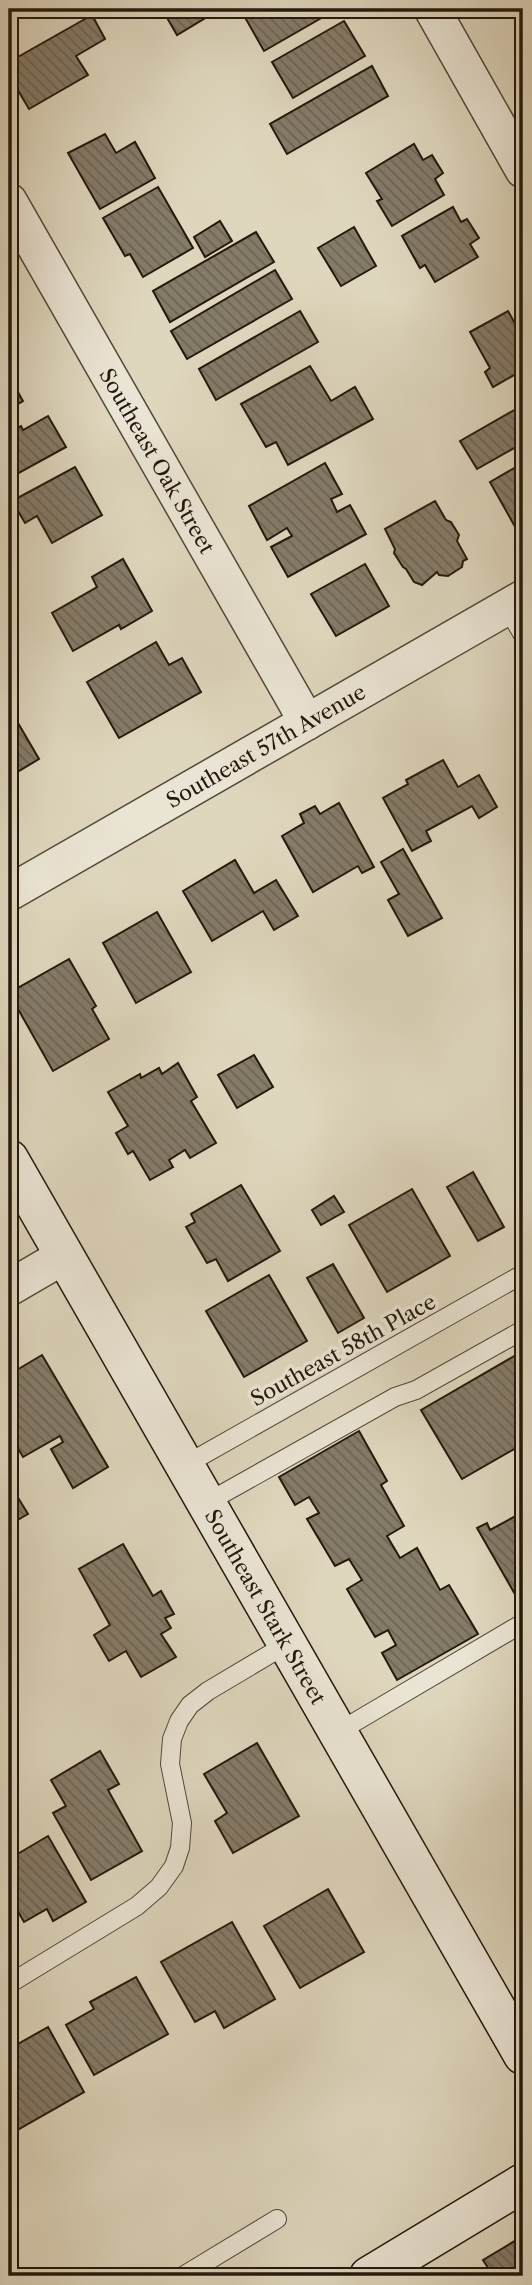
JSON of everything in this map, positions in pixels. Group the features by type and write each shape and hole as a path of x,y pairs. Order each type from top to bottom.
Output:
{"street":[{"path":"432,9 523,170"},
{"name":"Southeast Oak Street","path":"9,201 307,722"},
{"name":"Southeast 57th Avenue","path":"9,893 307,722 518,613"},
{"name":"Southeast Stark Street","path":"9,1159 520,2043"},
{"path":"9,1288 64,1256"},
{"path":"369,2276 523,2183"}],"lane":[{"name":"Southeast 58th Place","path":"185,1465 523,1274"},
{"path":"206,1503 395,1397 416,1390 523,1330"},
{"path":"338,1732 523,1622"},
{"path":"9,1984 137,1906 159,1886 174,1866 180,1848 182,1823 170,1764 172,1739 179,1721 190,1705 208,1691 287,1644"},
{"path":"183,2276 277,2219"}],"building":[{"path":"162,9 215,9 217,11 177,35"},
{"path":"247,9 337,9 264,51 242,12"},
{"path":"92,15 105,39 76,56 88,75 29,109 13,82 9,84 9,62"},
{"path":"344,21 365,56 293,98 272,62"},
{"path":"372,66 388,96 287,154 270,124"},
{"path":"105,134 116,153 135,142 155,178 100,209 68,153"},
{"path":"414,144 423,160 432,155 443,173 435,179 444,195 392,226 377,201 382,199 366,173"},
{"path":"158,187 193,248 143,277 130,254 125,256 103,218"},
{"path":"453,207 461,222 467,219 479,238 470,244 478,257 435,282 425,265 420,268 402,236"},
{"path":"220,221 232,241 205,257 194,237"},
{"path":"354,227 376,266 341,286 318,248"},
{"path":"256,232 274,262 170,322 153,291"},
{"path":"275,270 292,299 187,359 171,331"},
{"path":"300,311 318,342 216,400 199,369"},
{"path":"508,311 523,338 523,370 493,387 485,372 490,368 470,332"},
{"path":"310,366 331,401 355,387 373,419 288,465 276,442 266,447 241,404"},
{"path":"9,376 23,401 9,409"},
{"path":"523,405 523,443 477,469 460,441"},
{"path":"48,416 66,447 13,476 17,482 9,487 10,432 21,426 23,430"},
{"path":"325,463 342,494 331,499 337,512 350,505 366,534 288,577 271,547 292,536 287,528 267,540 249,506"},
{"path":"523,463 523,529 518,532 490,482"},
{"path":"75,467 102,515 52,543 37,516 25,523 12,501"},
{"path":"435,501 459,535 457,541 467,559 463,561 462,567 448,576 439,575 437,572 422,585 414,582 403,567 394,553 395,549 385,529"},
{"path":"123,559 152,611 121,629 119,625 73,651 52,613 97,587 92,577"},
{"path":"365,564 389,606 336,636 311,594"},
{"path":"156,642 169,665 182,658 201,692 119,738 87,682"},
{"path":"18,723 39,759 9,777 9,728"},
{"path":"443,760 458,787 479,775 497,807 479,818 472,806 426,831 431,841 412,851 383,798 408,784 406,780"},
{"path":"339,803 374,867 362,873 358,866 313,892 282,836 304,823 300,814 315,806 320,814"},
{"path":"403,849 442,918 408,936 388,900 399,894 381,862"},
{"path":"235,860 254,893 276,880 298,916 274,930 263,911 212,941 183,891"},
{"path":"157,912 191,972 136,1003 103,943"},
{"path":"69,959 96,1006 92,1009 109,1039 53,1071 9,993"},
{"path":"254,1055 273,1087 237,1108 218,1075"},
{"path":"178,1063 197,1097 191,1101 216,1143 190,1158 185,1150 169,1160 173,1167 150,1180 133,1151 128,1154 116,1133 128,1126 108,1092 140,1074 141,1078 159,1068 162,1074"},
{"path":"473,1172 504,1227 478,1241 447,1187"},
{"path":"241,1185 280,1251 228,1281 216,1259 207,1263 186,1227 195,1222 191,1214"},
{"path":"412,1189 450,1256 387,1292 349,1225"},
{"path":"334,1196 344,1212 321,1225 312,1210"},
{"path":"333,1264 364,1318 338,1333 307,1278"},
{"path":"269,1275 307,1341 244,1377 206,1311"},
{"path":"523,1351 523,1444 462,1479 421,1410"},
{"path":"42,1355 108,1467 73,1488 51,1449 63,1442 60,1436 23,1457 9,1433 9,1394 18,1389 10,1374"},
{"path":"359,1431 387,1481 381,1485 404,1526 387,1536 400,1558 417,1548 440,1590 449,1585 478,1634 397,1680 382,1653 396,1645 388,1630 375,1637 347,1589 362,1580 349,1559 335,1566 307,1519 319,1513 309,1497 295,1505 279,1477"},
{"path":"9,1492 12,1499 17,1496 28,1514 9,1525"},
{"path":"523,1512 523,1601 520,1603 477,1528 487,1523 490,1530"},
{"path":"123,1544 153,1596 161,1591 174,1614 165,1618 171,1628 161,1634 176,1657 141,1677 126,1651 109,1661 94,1635 110,1625 79,1569"},
{"path":"257,1743 299,1816 233,1853 215,1821 227,1813 204,1774"},
{"path":"100,1751 119,1784 108,1790 142,1851 91,1880 53,1813 66,1806 51,1780"},
{"path":"48,1836 86,1902 53,1921 47,1909 24,1922 9,1896 9,1859"},
{"path":"328,1889 364,1952 300,1988 264,1926"},
{"path":"232,1922 275,1999 224,2028 215,2011 195,2022 161,1962"},
{"path":"136,1977 168,2034 94,2075 66,2025 94,2009 90,2002"},
{"path":"48,2027 84,2092 12,2133 9,2127 9,2049"},
{"path":"523,2236 523,2276 488,2276 492,2274 483,2260"}]}
